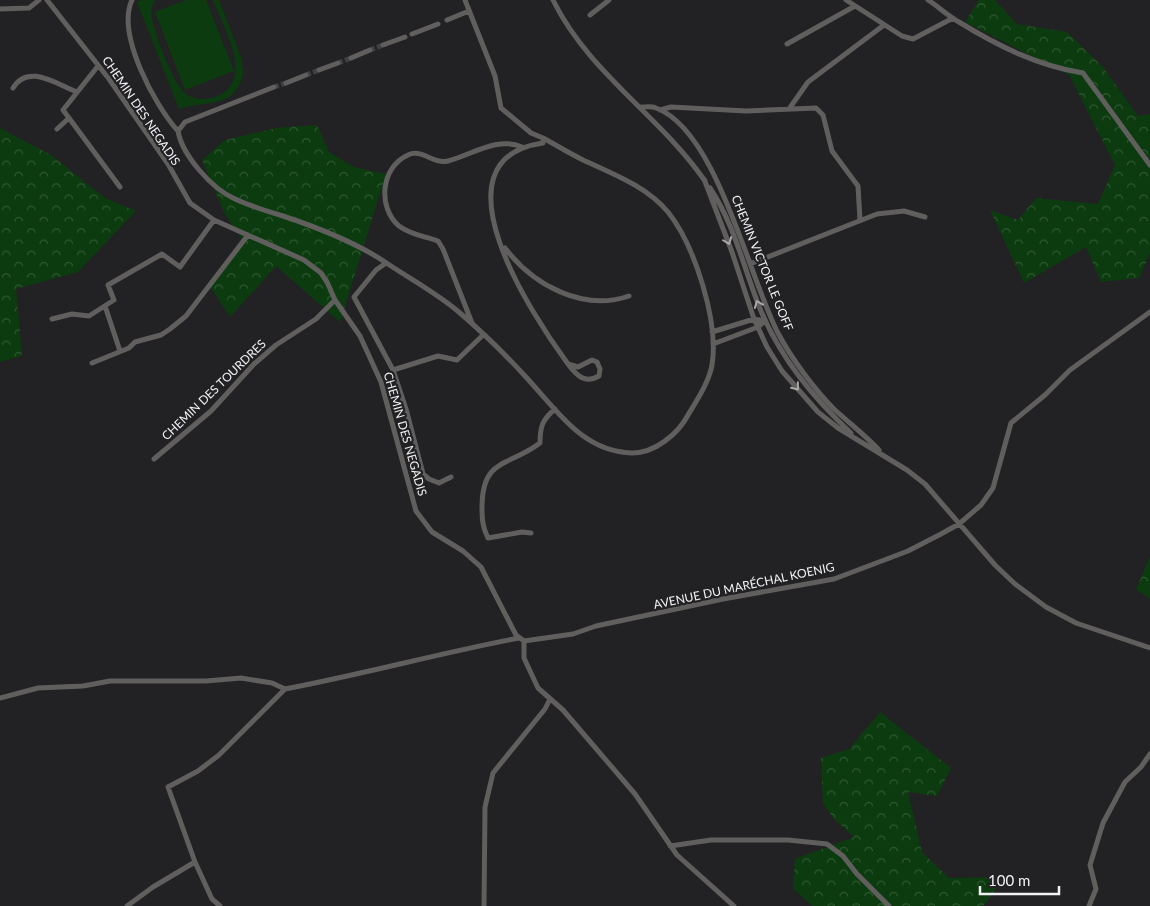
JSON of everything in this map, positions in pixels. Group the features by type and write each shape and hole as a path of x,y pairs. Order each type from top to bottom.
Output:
{"street":[{"path":"0,9 29,8 39,0"},
{"name":"CHEMIN DES NEGADIS","path":"48,0 168,164 184,195 196,209 214,220 294,255 312,266 327,282 335,300 360,336 382,382 416,511 432,532 463,551 481,567 521,639"},
{"path":"132,0 128,8 128,26 132,44 156,102 178,131 180,141 207,179 234,199 306,225 369,252 459,312 512,362 555,409 586,439 602,448 636,453 650,449 668,440 683,425 712,367 712,332 695,261 681,232 657,200 621,176 581,159 531,133 501,108 495,76 465,0"},
{"path":"553,0 585,48 618,86 678,145 704,179 726,219 765,321 783,354 805,384 859,440"},
{"path":"590,15 609,0"},
{"path":"846,0 902,36 913,39 953,18"},
{"path":"928,0 953,18 1004,48 1041,64 1083,73 1150,165"},
{"path":"787,44 855,6"},
{"path":"447,20 469,12"},
{"path":"412,34 438,24"},
{"path":"789,109 808,82 884,25"},
{"path":"383,45 405,36"},
{"path":"351,58 370,50"},
{"path":"318,70 338,62"},
{"path":"98,66 63,110 120,187"},
{"path":"13,88 18,79 26,75 35,75 77,92"},
{"path":"286,83 306,75"},
{"path":"178,131 185,122 274,87"},
{"name":"CHEMIN VICTOR LE GOFF","path":"641,107 656,107 674,119 696,143 728,207 778,334 834,408 886,457"},
{"path":"660,110 671,107 746,111 816,108 823,115 832,151 858,186 860,220"},
{"path":"58,129 68,118"},
{"path":"543,138 543,142 522,147 504,161 492,182 490,209 500,241 526,300 544,332 568,364 584,380 592,380 599,376 600,369 597,362 592,360 578,367 568,364"},
{"path":"472,324 444,249 438,241 419,237 393,220 387,212 386,185 390,173 396,164 408,155 416,152 446,162 486,148 512,144 522,147"},
{"path":"704,179 732,252 754,319 782,371 800,393 825,417 925,484 1015,584 1046,607 1076,623 1150,648"},
{"path":"750,264 877,214 904,211 925,217"},
{"path":"52,319 72,314 90,316 114,300 108,285 162,254 180,267 214,220"},
{"path":"92,363 129,348 135,342 161,335 186,316 248,235"},
{"path":"500,241 523,268 564,294 602,302 629,296"},
{"path":"386,262 376,270 354,298 393,370 423,474 439,483 451,477"},
{"name":"CHEMIN DES TOURDRES","path":"154,459 210,411 254,364 276,345 316,320 335,300"},
{"path":"105,306 120,351"},
{"name":"AVENUE DU MARÉCHAL KOENIG","path":"285,689 343,678 453,650 521,639 573,634 596,626 722,599 834,579 908,550 959,524 981,505 990,492 1011,423 1038,401 1070,370 1150,312"},
{"path":"712,332 754,319 765,321"},
{"path":"713,344 758,327 765,321"},
{"path":"393,370 438,356 457,360 484,336"},
{"path":"531,533 522,532 488,538 482,525 484,481 489,472 540,443 540,426 544,418 555,409"},
{"path":"521,639 524,658 538,688 563,710 635,794 676,855 734,906"},
{"path":"0,698 38,688 83,686 110,681 206,681 240,678 272,683 285,689 219,755 198,771 168,787 195,862 212,898 220,906"},
{"path":"484,906 485,807 493,773 545,709 550,698"},
{"path":"1089,906 1096,889 1090,865 1103,823 1126,782 1141,767 1150,754"},
{"path":"670,846 712,840 788,840 827,844 842,856 863,881 889,906"},
{"path":"128,906 153,887 195,862"}],"green space":[{"path":"155,0 151,16 165,59 181,89 186,94 204,99 215,97 227,90 234,79 234,53 213,0 219,0 241,57 243,71 246,73 243,73 234,93 218,102 179,109 137,2"},
{"path":"186,0 206,0 234,71 185,90 155,12"},
{"path":"979,0 995,0 1017,24 1067,32 1103,67 1138,116 1150,114 1150,253 1139,278 1101,282 1086,247 1024,283 990,210 1018,220 1036,198 1098,204 1115,165 1069,75 965,22"},
{"path":"317,125 329,152 354,167 386,174 340,322 276,266 230,317 208,283 242,240 224,212 202,160 225,140 276,128"},
{"path":"0,128 51,155 105,198 136,211 78,272 16,289 22,356 0,362"},
{"path":"1150,557 1150,599 1136,589"},
{"path":"880,712 951,768 937,796 908,792 922,852 949,878 1005,877 983,906 812,906 793,888 795,859 854,837 835,820 823,804 821,758 849,749"}],"tunnel":[{"path":"370,50 383,45"},
{"path":"338,63 351,58"},
{"path":"306,75 319,70"},
{"path":"274,87 286,83"}]}
